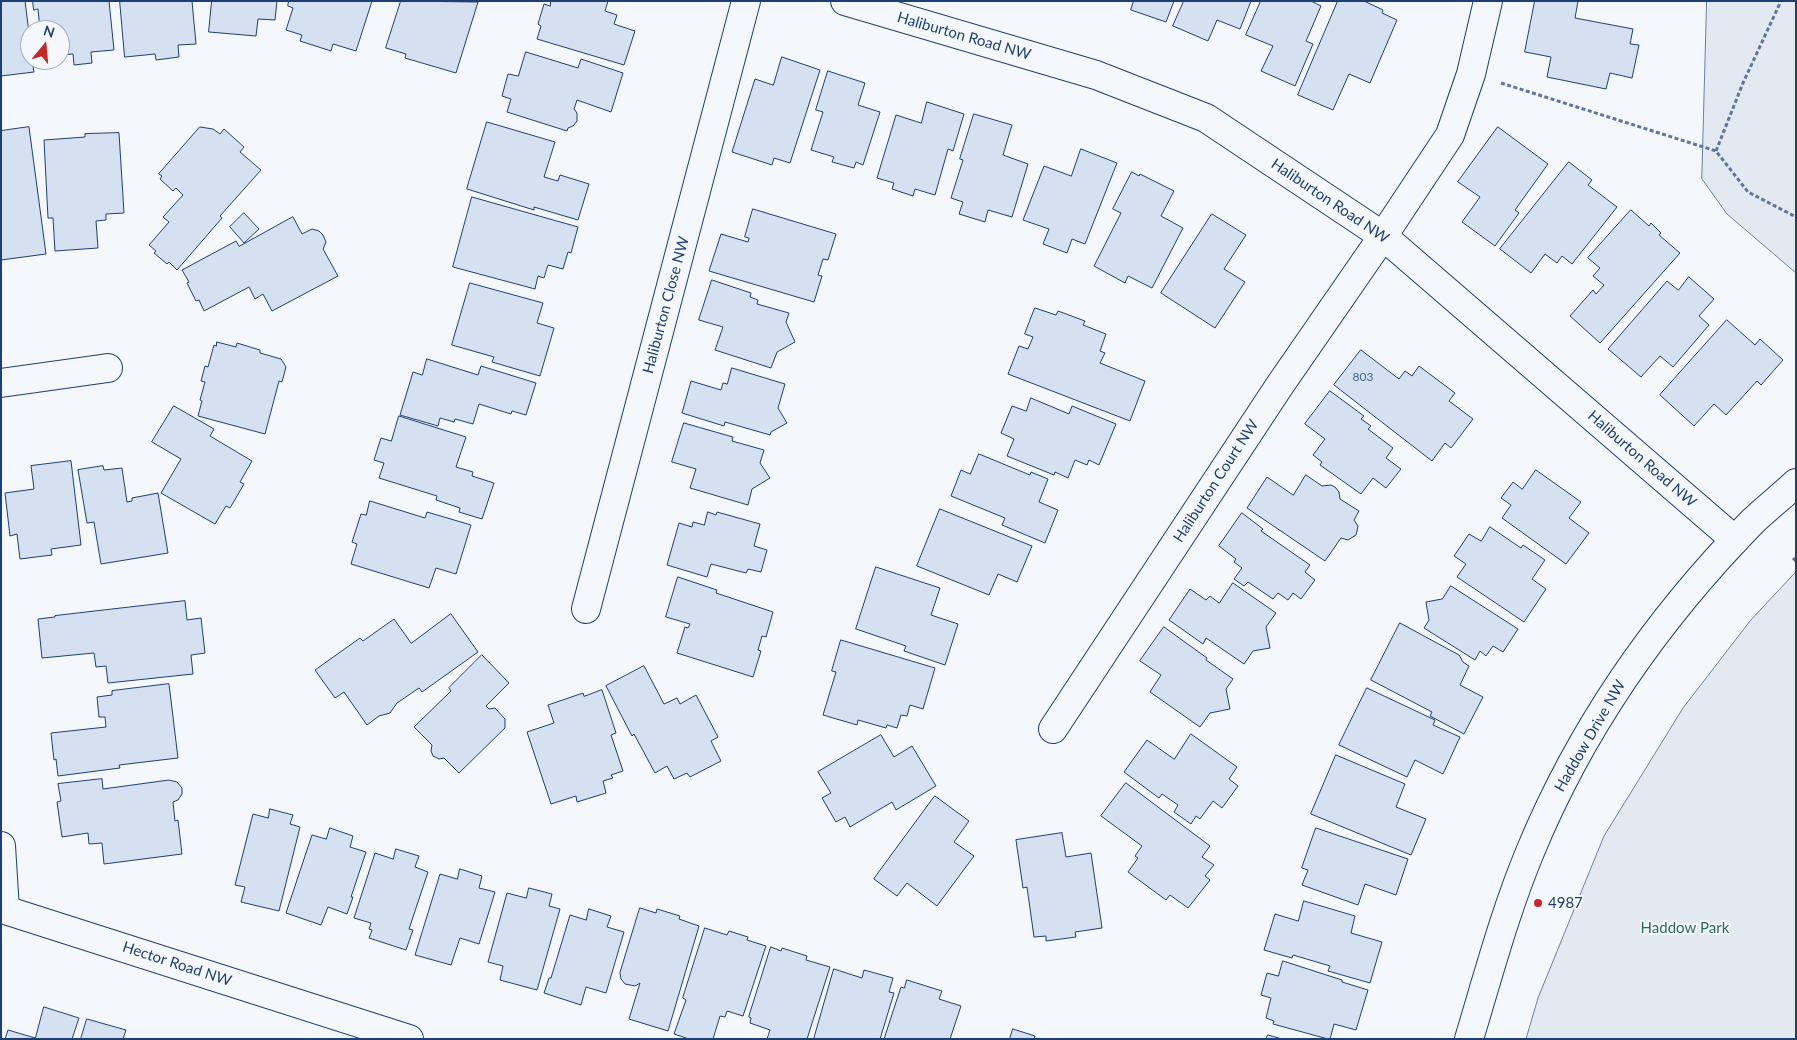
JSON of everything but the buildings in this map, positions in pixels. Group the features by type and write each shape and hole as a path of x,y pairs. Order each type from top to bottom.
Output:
{"street":[{"name":"Haliburton Close NW","path":"586,609 746,1"},
{"name":"Haliburton Road NW","path":"845,1 1096,76 1206,118 1383,236 1735,540"},
{"name":"Haliburton Court NW","path":"1053,729 1280,385 1450,135 1471,74 1488,1"},
{"path":"1,383 108,368"},
{"name":"Haddow Drive NW","path":"1469,1039 1511,904 1530,852 1555,796 1577,755 1628,671 1674,610 1755,519 1796,483"},
{"name":"Hector Road NW","path":"1,846 5,910 409,1039"}],"path":[{"path":"1716,151 1743,83 1781,1"},
{"path":"1471,74 1716,151 1748,192 1796,217"}],"green space":[{"path":"1707,1 1796,1 1796,273 1727,214 1702,179"},
{"name":"Haddow Park","path":"1796,572 1796,1039 1526,1039 1538,998 1604,836 1683,708 1750,621"}],"place":[{"name":"4987","path":"1538,903"}]}
